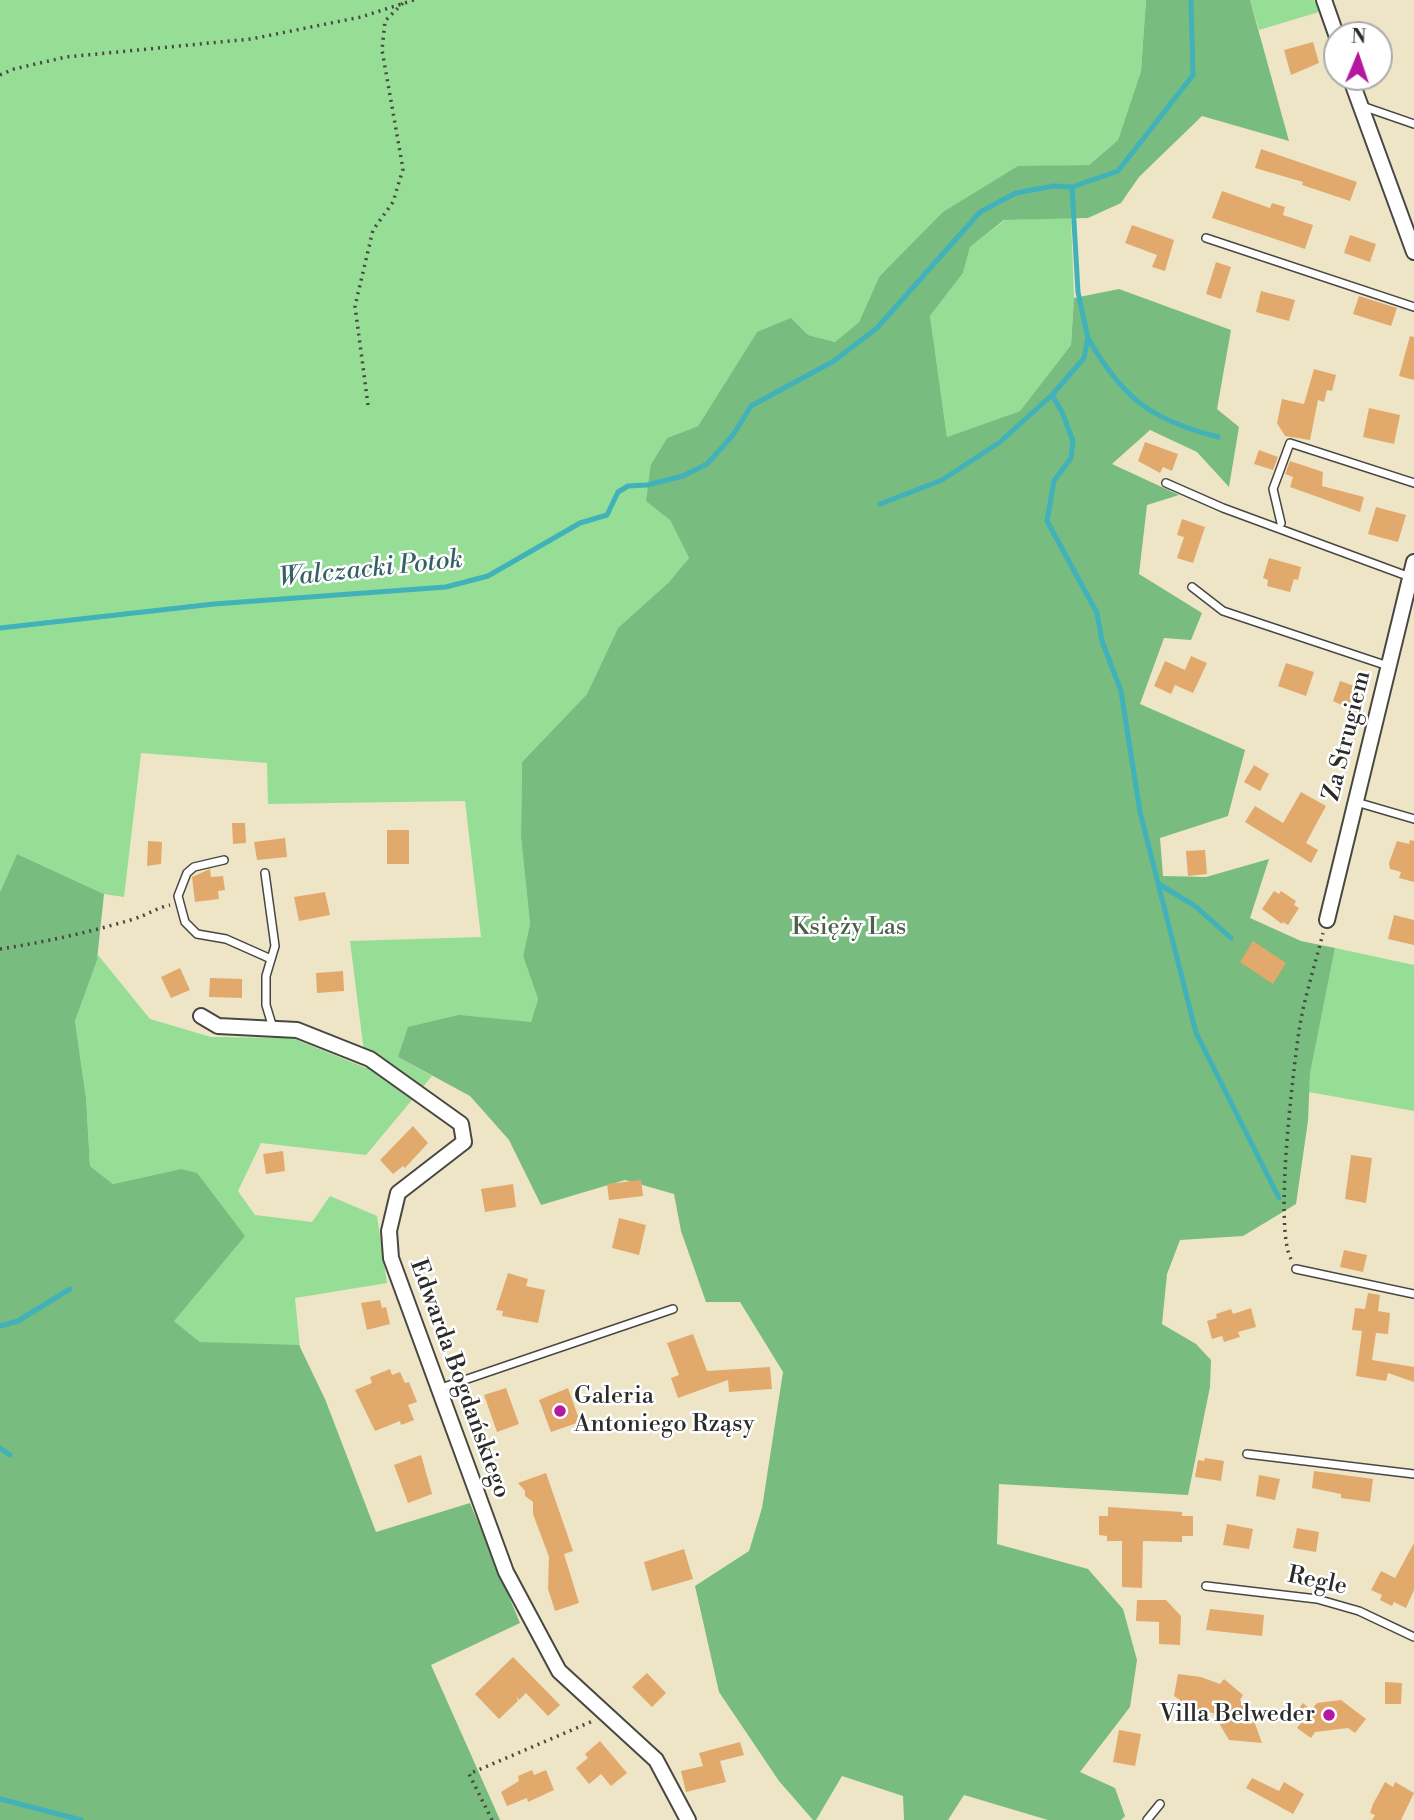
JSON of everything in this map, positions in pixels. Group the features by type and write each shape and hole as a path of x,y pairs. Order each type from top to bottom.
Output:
{"street":[{"path":"1324,0 1331,21"},
{"path":"1354,91 1414,252"},
{"name":"Za Strugiem","path":"1326,920 1412,570"},
{"name":"Edwarda Bogdańskiego","path":"201,1016 218,1026 297,1030 370,1059 461,1124 464,1142 398,1193 389,1231 391,1258 437,1390 506,1572 559,1671 656,1760 688,1820"}],"lane":[{"path":"1359,105 1414,124"},
{"path":"1206,238 1414,307"},
{"path":"1281,523 1273,489 1290,443 1414,483"},
{"path":"1166,483 1223,508 1412,570"},
{"path":"1192,587 1223,611 1388,667"},
{"path":"1355,802 1414,819"},
{"path":"224,860 194,867 187,873 178,896 186,922 197,934 226,939 271,959"},
{"path":"265,873 275,946 266,976 266,1005 274,1028"},
{"path":"1296,1269 1414,1294"},
{"path":"437,1390 673,1309"},
{"path":"1247,1454 1414,1474"},
{"name":"Regle","path":"1206,1586 1317,1599 1359,1611 1414,1637"},
{"path":"1147,1820 1160,1804"}],"path":[{"path":"0,75 14,69 66,57 251,39 361,17 414,0"},
{"path":"368,405 355,306 373,230 393,202 403,169 382,50 385,21 404,2"},
{"path":"0,949 47,942 179,903"},
{"path":"1296,1269 1288,1254 1283,1233 1286,1166 1300,1030 1326,920"},
{"path":"492,1820 469,1773 607,1715"}],"green space":[{"path":"0,0 1146,0 1141,71 1118,140 1089,165 1018,167 879,277 859,322 835,342 808,335 757,332 698,426 667,438 651,464 670,520 689,558 669,582 618,628 587,694 522,762 521,837 530,924 523,956 538,999 531,1022 398,1057 432,1076 366,1155 261,1143 238,1191 255,1215 312,1222 330,1196 377,1216 387,1283 295,1298 300,1348 200,1342 174,1321 181,1169 113,1184 90,1166 86,1098 75,1021 98,955 150,1019 211,1037 292,1038 366,1068 350,941 481,937 465,801 268,804 267,763 141,753 124,897 104,894 17,854 0,892"},
{"name":"Księży Las","path":"1146,0 1250,0 1289,141 1202,116 1139,177 1121,203 1088,218 1004,220 970,247 963,273 930,316 947,437 1020,411 1071,345 1074,298 1119,289 1231,330 1217,409 1239,427 1229,487 1197,452 1150,430 1112,464 1179,495 1147,505 1139,574 1202,613 1191,640 1164,638 1140,704 1245,750 1228,816 1160,838 1163,876 1206,877 1269,859 1250,918 1301,941 1335,948 1310,1074 1308,1121 1296,1204 1243,1236 1180,1240 1167,1274 1162,1324 1196,1344 1211,1360 1210,1387 1188,1495 999,1484 997,1544 1088,1569 1123,1609 1137,1660 1130,1707 1080,1772 1115,1788 1125,1816 1121,1820 1048,1820 964,1795 948,1820 904,1820 903,1796 842,1776 816,1820 813,1820 779,1781 719,1692 695,1586 749,1551 762,1508 783,1372 740,1302 706,1302 681,1231 674,1194 625,1180 541,1205 509,1140 470,1096 398,1057 408,1027 459,1015 531,1022 538,999 523,956 530,924 521,837 522,762 587,694 618,628 669,582 689,558 670,520 646,501 651,464 667,438 698,426 757,332 791,318 808,335 835,342 859,322 879,277 943,212 1018,166 1089,165 1118,140 1141,71"},
{"path":"1250,0 1314,0 1319,12 1259,30"},
{"path":"1071,218 1074,298 1071,345 1020,411 947,437 930,316 963,273 970,247 1005,220"},
{"path":"17,854 104,894 97,960 75,1021 86,1098 90,1166 113,1184 181,1169 197,1173 245,1236 174,1321 200,1342 299,1345 325,1399 376,1532 470,1503 520,1623 431,1665 500,1820 0,1820 0,892"},
{"path":"1335,948 1414,965 1414,1111 1309,1092 1310,1074"}],"building":[{"path":"1313,42 1319,63 1291,75 1284,50"},
{"path":"1261,149 1357,182 1350,201 1302,185 1303,182 1255,168"},
{"path":"1222,191 1270,208 1272,203 1285,207 1283,215 1313,225 1305,249 1212,218"},
{"path":"1132,225 1174,240 1165,271 1152,267 1157,255 1125,243"},
{"path":"1350,235 1376,244 1370,262 1344,253"},
{"path":"1216,262 1231,267 1221,299 1206,294"},
{"path":"1261,291 1295,300 1289,321 1256,312"},
{"path":"1359,296 1397,308 1391,326 1353,314"},
{"path":"1410,336 1414,337 1414,380 1399,376"},
{"path":"1314,369 1336,375 1332,391 1327,390 1324,402 1318,400 1310,440 1285,436 1277,423 1282,399 1304,404"},
{"path":"1369,408 1400,415 1394,444 1363,437"},
{"path":"1145,442 1178,454 1172,471 1163,467 1160,473 1138,461"},
{"path":"1259,450 1278,457 1273,470 1254,464"},
{"path":"1290,461 1323,472 1322,486 1364,497 1360,512 1290,487 1293,477 1285,474"},
{"path":"1376,507 1406,515 1398,542 1368,534"},
{"path":"1182,519 1205,527 1193,563 1177,558 1184,537 1177,535"},
{"path":"1269,558 1301,567 1298,580 1294,579 1290,592 1267,586 1268,580 1263,578"},
{"path":"1191,656 1207,663 1193,693 1175,685 1171,694 1154,686 1165,661 1185,670"},
{"path":"1286,663 1314,672 1306,696 1278,686"},
{"path":"1340,681 1366,690 1358,713 1333,701"},
{"path":"1254,765 1269,774 1260,791 1244,782"},
{"path":"1301,792 1326,806 1306,843 1318,850 1311,863 1245,822 1255,806 1283,823"},
{"path":"232,823 245,823 246,843 233,844"},
{"path":"387,830 409,830 409,864 387,864"},
{"path":"285,838 287,857 257,860 254,842"},
{"path":"1410,840 1414,841 1414,882 1399,878 1401,872 1390,869 1389,863 1397,841 1409,844"},
{"path":"148,841 162,842 161,864 147,866"},
{"path":"1205,850 1207,874 1188,876 1186,851"},
{"path":"210,869 211,877 223,876 225,890 218,891 219,899 195,902 192,877"},
{"path":"1274,891 1279,894 1281,891 1296,901 1294,905 1299,908 1288,925 1283,922 1282,924 1262,909"},
{"path":"325,892 330,915 299,921 294,897"},
{"path":"1394,915 1414,920 1414,945 1388,939"},
{"path":"1253,941 1286,963 1273,984 1240,962"},
{"path":"180,968 190,990 171,998 161,977"},
{"path":"343,971 344,991 317,993 316,973"},
{"path":"210,978 242,979 242,998 209,997"},
{"path":"413,1126 428,1143 405,1168 403,1166 393,1174 380,1160"},
{"path":"283,1151 285,1171 266,1174 263,1154"},
{"path":"1351,1155 1372,1158 1366,1203 1345,1199"},
{"path":"641,1180 643,1196 609,1200 607,1184"},
{"path":"513,1184 516,1207 485,1212 481,1189"},
{"path":"619,1218 646,1225 639,1255 612,1248"},
{"path":"1344,1250 1367,1255 1363,1272 1340,1267"},
{"path":"508,1273 528,1279 526,1286 545,1290 538,1323 502,1316 503,1311 496,1310"},
{"path":"1368,1293 1380,1295 1378,1311 1390,1313 1388,1334 1376,1333 1372,1360 1414,1367 1414,1382 1388,1373 1386,1381 1356,1376 1362,1331 1352,1330 1355,1308 1365,1309"},
{"path":"380,1300 382,1308 386,1307 390,1324 367,1330 361,1303"},
{"path":"1251,1308 1256,1327 1238,1332 1240,1337 1224,1342 1222,1336 1212,1339 1207,1321 1217,1318 1216,1314 1231,1309 1233,1314"},
{"path":"693,1334 707,1371 770,1367 772,1389 729,1392 728,1380 678,1398 671,1378 679,1375 667,1343"},
{"path":"390,1369 392,1375 400,1372 405,1383 409,1382 417,1402 408,1405 414,1420 401,1425 400,1421 375,1431 355,1390 372,1383 370,1377"},
{"path":"506,1388 519,1424 497,1432 484,1395"},
{"name":"Galeria Antoniego Rząsy","path":"568,1388 580,1422 551,1432 539,1400"},
{"path":"421,1455 432,1494 408,1503 394,1465"},
{"path":"1205,1458 1224,1461 1221,1481 1195,1477 1198,1460 1204,1461"},
{"path":"1314,1471 1373,1479 1370,1502 1341,1498 1341,1494 1312,1488"},
{"path":"546,1473 573,1551 564,1554 579,1603 555,1611 548,1589 549,1557 533,1514 533,1502 525,1496 525,1491 518,1483"},
{"path":"1259,1475 1280,1479 1275,1500 1256,1496"},
{"path":"1108,1507 1182,1512 1182,1516 1193,1516 1193,1536 1182,1536 1182,1542 1143,1541 1142,1588 1122,1587 1122,1541 1107,1541 1107,1536 1099,1535 1099,1516 1108,1516"},
{"path":"1227,1524 1253,1529 1249,1549 1223,1545"},
{"path":"1297,1528 1319,1532 1316,1552 1293,1548"},
{"path":"1414,1543 1414,1590 1406,1608 1394,1602 1392,1606 1380,1600 1382,1595 1371,1590 1381,1571 1395,1578"},
{"path":"684,1549 693,1579 652,1591 644,1562"},
{"path":"1137,1600 1166,1600 1181,1616 1180,1645 1159,1644 1159,1622 1136,1621"},
{"path":"1210,1609 1264,1615 1262,1636 1206,1630"},
{"path":"513,1657 560,1705 548,1716 526,1693 519,1700 516,1696 518,1701 499,1719 475,1694"},
{"path":"647,1673 666,1693 652,1707 632,1687"},
{"path":"1178,1674 1201,1677 1220,1684 1224,1679 1243,1695 1240,1700 1253,1718 1262,1743 1229,1740 1213,1713 1179,1708 1180,1700 1174,1696"},
{"path":"1385,1682 1402,1683 1401,1704 1385,1704"},
{"path":"1341,1700 1366,1719 1355,1733 1348,1728 1315,1732 1311,1738 1297,1728 1302,1721 1294,1715 1303,1703 1311,1710 1317,1703"},
{"path":"1119,1730 1141,1734 1135,1766 1113,1762"},
{"path":"600,1741 627,1773 611,1786 601,1774 589,1784 576,1768 588,1758 585,1754"},
{"path":"740,1742 744,1755 720,1761 726,1782 686,1792 681,1771 703,1766 699,1753"},
{"path":"532,1770 534,1775 546,1770 554,1790 528,1802 527,1798 507,1806 501,1792 519,1781 518,1776"},
{"path":"1252,1778 1279,1791 1284,1782 1304,1794 1293,1814 1246,1788"},
{"path":"1385,1782 1393,1787 1395,1782 1414,1793 1401,1820 1372,1820 1375,1815 1370,1813 1373,1804"}],"waterway":[{"name":"Walczacki Potok","path":"0,628 214,604 446,587 488,576 580,523 607,515 618,492 628,486 647,485 683,476 707,464 733,435 751,406 834,361 877,328 980,212 1016,193 1054,186 1072,187 1118,171 1193,75 1191,0"},
{"path":"1072,187 1078,292 1088,338 1084,358 1052,395 1073,441 1071,458 1054,481 1047,521 1097,613 1102,641 1121,691 1140,812 1196,1033 1279,1198"},
{"path":"1088,338 1113,376 1141,404 1174,423 1218,437"},
{"path":"880,504 942,480 1000,442 1052,395"},
{"path":"1159,884 1195,906 1231,938"},
{"path":"0,1326 18,1321 70,1289"},
{"path":"0,1448 10,1455"},
{"path":"0,1799 81,1820"}],"place":[{"name":"Galeria Antoniego Rząsy","path":"560,1411"},
{"name":"Villa Belweder","path":"1329,1715"}]}
